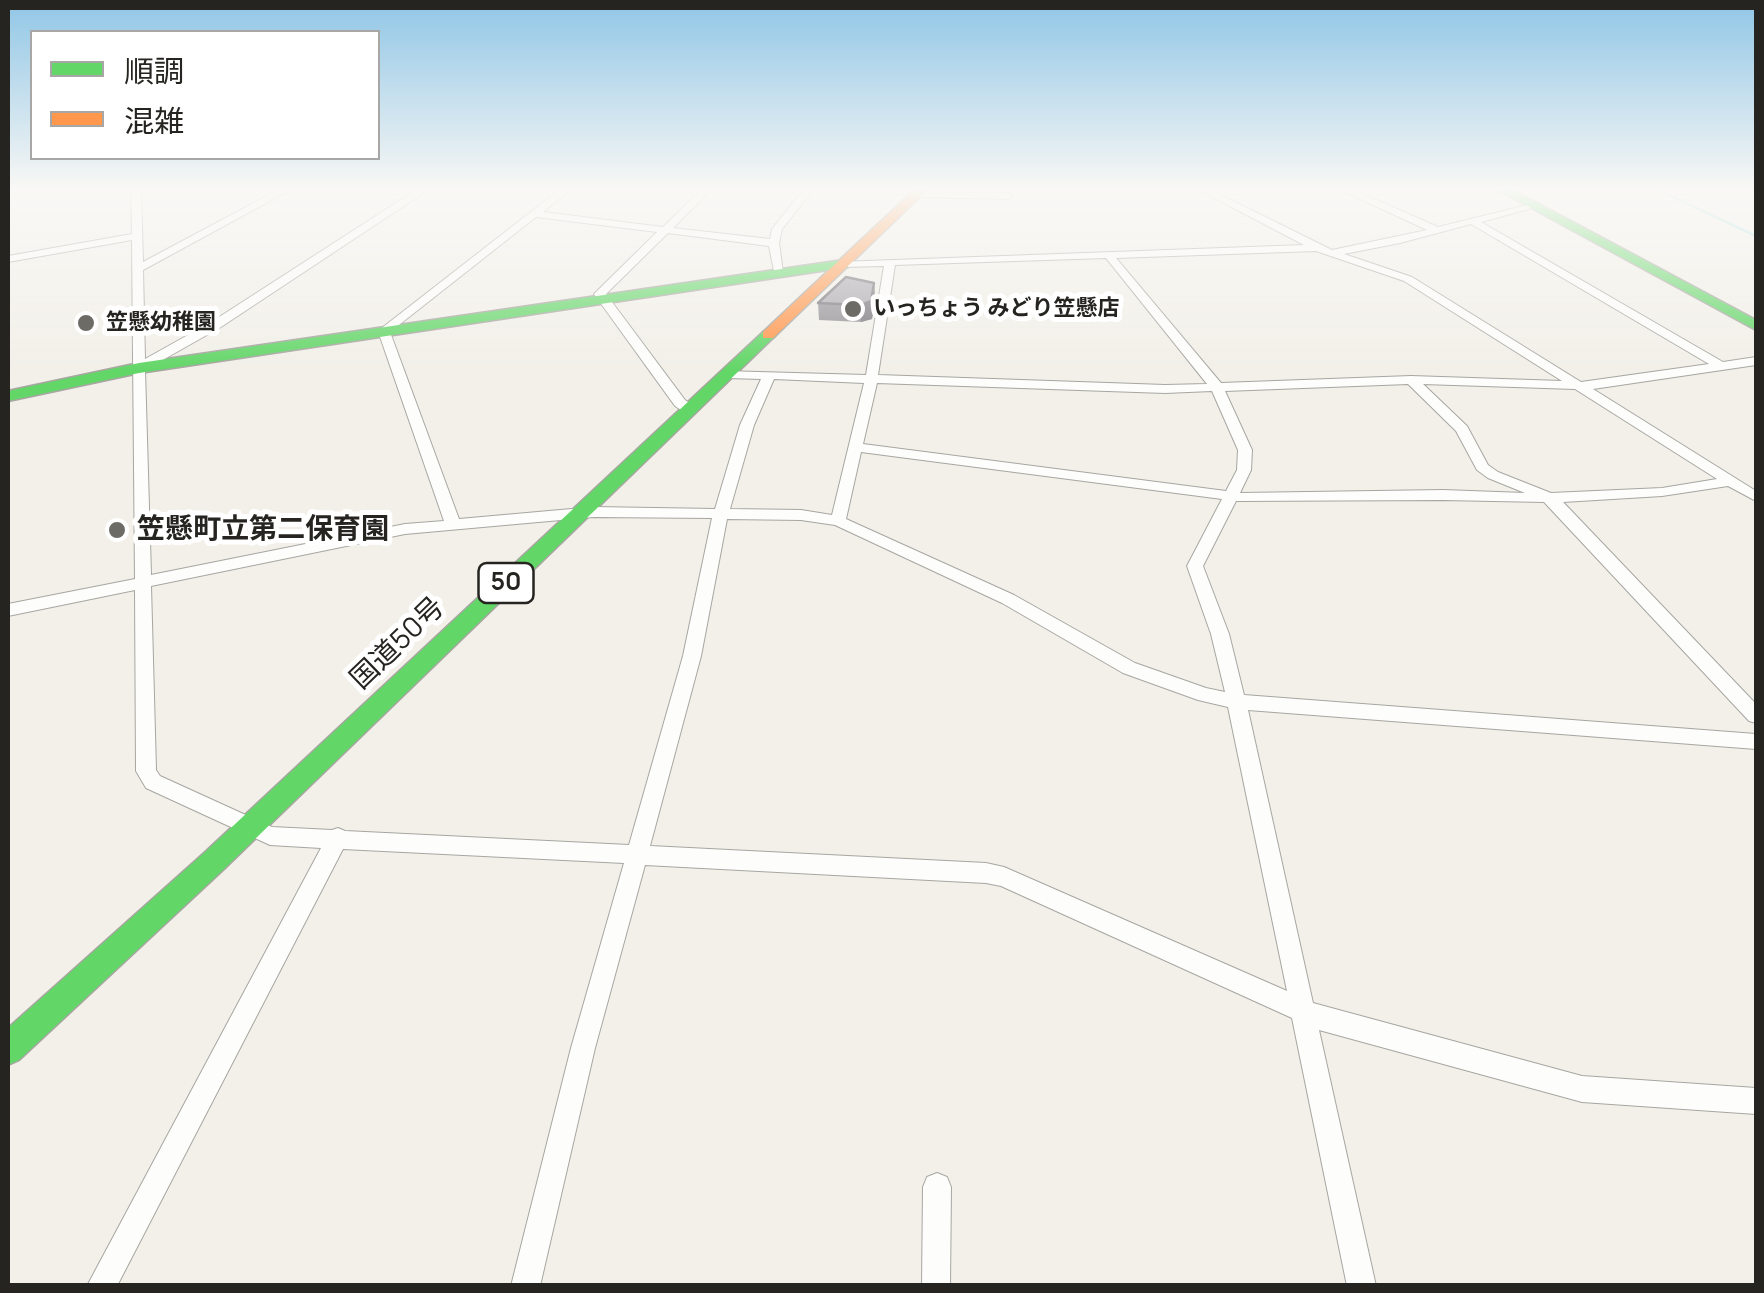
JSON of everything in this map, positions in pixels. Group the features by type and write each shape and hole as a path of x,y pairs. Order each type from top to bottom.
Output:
{"main road":[{"name":"国道50号","path":"90,976 857,250"},
{"path":"1620,250 1756,326"},
{"path":"1627,250 1756,317"},
{"path":"8,396 139,368 843,264"},
{"name":"50","path":"8,1049 90,976"},
{"name":"50","path":"8,1068 90,976"}],"street":[{"path":"8,259 57,250"},
{"path":"138,250 142,585 148,775 153,782 270,836 1004,876 1303,1012 1582,1090 1756,1100"},
{"path":"139,268 172,250"},
{"path":"139,368 217,324 330,250"},
{"path":"451,524 452,516 384,331 487,250"},
{"path":"646,250 601,293 601,298 680,403 690,409"},
{"path":"775,250 778,271"},
{"path":"843,264 1256,250"},
{"path":"1322,250 1408,279 1756,497"},
{"path":"1331,254 1348,250"},
{"path":"1523,250 1721,366"},
{"path":"1110,256 1217,386 1246,456 1244,470 1195,566 1220,634 1362,1286"},
{"path":"838,521 857,447 890,262"},
{"path":"727,374 1165,389 1411,380 1579,386 1756,361"},
{"path":"525,1286 692,656 721,513 747,425 768,376"},
{"path":"1411,380 1462,429 1476,460 1488,472 1550,498 1756,716"},
{"path":"857,447 1229,496 1550,498 1662,492 1732,482"},
{"path":"8,610 360,537 451,524 579,513 788,514 838,521 991,590 1140,673 1204,695 1756,741"},
{"path":"101,1286 338,837"},
{"path":"936,1286 937,1187"}],"building":[{"path":"846,277 874,283 871,301 861,305 818,303"}],"traffic: fast":[{"path":"1616,250 1756,326"},
{"path":"8,396 139,368 843,264"},
{"path":"8,1049 214,861 768,335"}],"traffic: slow":[{"path":"768,335 857,250"}],"place":[{"name":"いっちょう みどり笠懸店","path":"853,309"},
{"name":"笠懸幼稚園","path":"86,323"},
{"name":"笠懸町立第二保育園","path":"117,530"}]}
